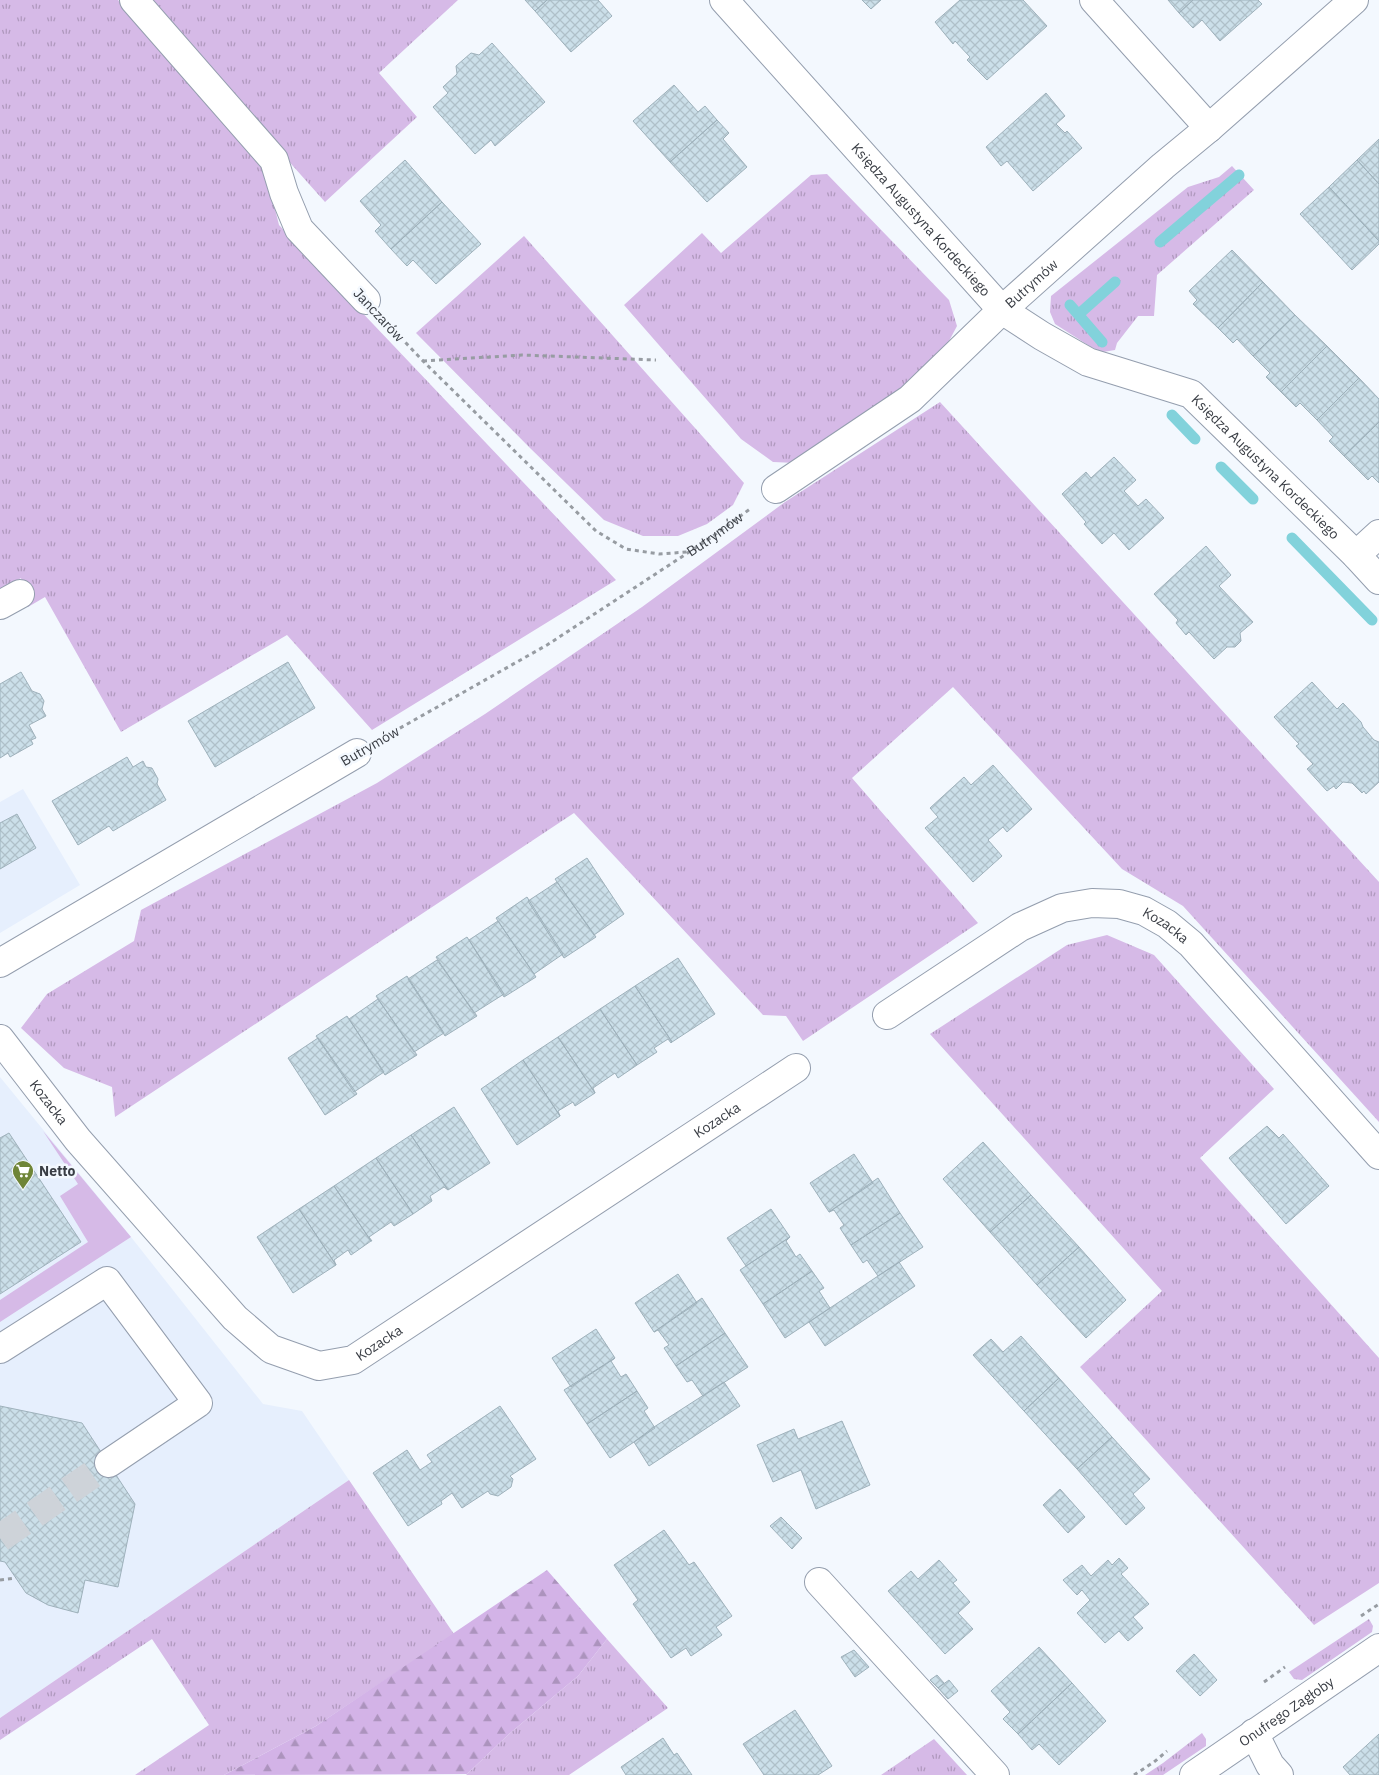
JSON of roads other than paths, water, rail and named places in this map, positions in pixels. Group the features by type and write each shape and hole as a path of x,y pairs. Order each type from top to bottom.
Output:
{"street":[{"name":"Janczarów","path":"134,0 274,160 284,193 299,229 366,300"},
{"name":"Księdza Augustyna Kordeckiego","path":"724,0 1002,310 1042,336 1088,362 1191,394 1356,555 1379,580"},
{"path":"1094,0 1209,128"},
{"name":"Butrymów","path":"776,489 910,399 1002,310 1163,166 1354,0"},
{"path":"1356,555 1379,534"},
{"name":"Butrymów","path":"0,963 358,753"},
{"name":"Kozacka","path":"887,1015 1020,927 1062,908 1092,903 1119,904 1144,911 1167,924 1191,944 1379,1155"},
{"name":"Kozacka","path":"0,1039 78,1140 235,1318 271,1349 320,1366 353,1360 796,1068"},
{"path":"0,1349 107,1281 198,1403 109,1463"},
{"path":"819,1582 994,1775"},
{"name":"Onufrego Zagłoby","path":"1194,1775 1379,1648"},
{"path":"1254,1733 1270,1765 1279,1775"}],"waterway":[{"path":"1160,242 1239,175"},
{"path":"1079,314 1115,282"},
{"path":"1070,305 1102,342"},
{"path":"1172,415 1195,439"},
{"path":"1221,467 1253,499"},
{"path":"1292,538 1372,620"}],"tunnel":[{"path":"0,1538 109,1463"}],"place":[{"name":"Netto","path":"23,1190"}]}
